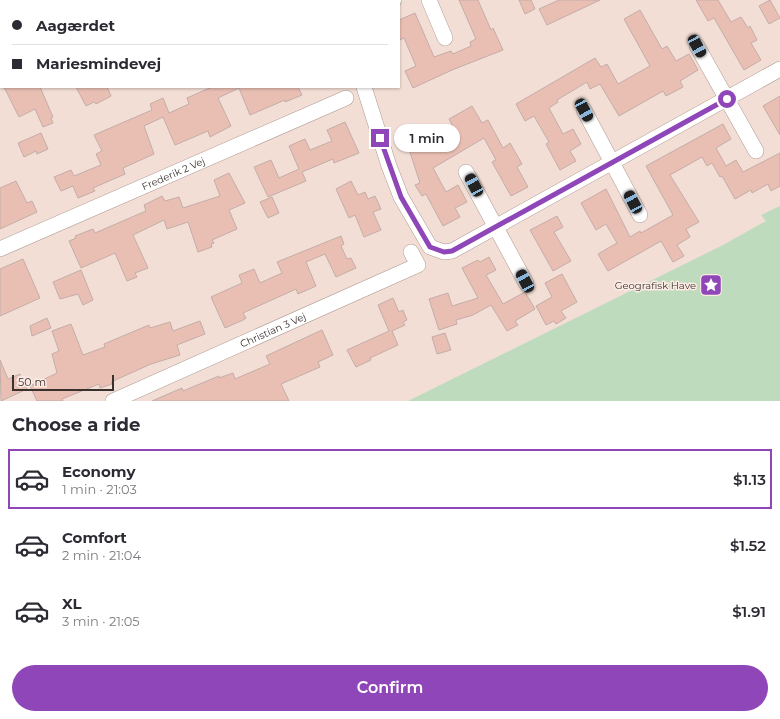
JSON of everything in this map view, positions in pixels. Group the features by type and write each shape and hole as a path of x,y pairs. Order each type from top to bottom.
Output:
{"street":[{"path":"429,0 445,38"},
{"path":"697,46 756,151"},
{"path":"364,88 389,166 401,197 430,247 444,252 452,251 780,69"},
{"name":"Frederik 2 Vej","path":"0,249 346,98"},
{"path":"584,110 640,215"},
{"path":"466,172 526,283"},
{"name":"Christian 3 Vej","path":"113,401 418,265 411,252"}],"green space":[{"name":"Geografisk Have","path":"780,206 780,401 408,401 723,245 766,221 761,215"}],"building":[{"path":"459,0 478,0 491,30 493,28 503,50 452,70 413,88 405,71 416,66 404,38 400,40 400,20 415,13 434,57 451,51 453,54 471,46 470,42 476,39"},
{"path":"519,0 531,0 535,9 525,14"},
{"path":"559,0 600,0 547,25 539,9"},
{"path":"696,0 718,0 731,22 741,17 748,28 750,26 757,40 751,43 761,60 744,70 714,18 708,21"},
{"path":"770,0 780,18 769,24 759,6"},
{"path":"640,10 662,49 667,46 676,61 689,54 698,70 680,81 683,87 666,96 663,91 619,116 600,84 590,89 587,82 557,100 558,102 549,108 563,134 573,129 581,144 570,151 576,161 560,170 546,144 549,142 534,116 525,121 516,104 595,58 601,67 607,64 618,84 650,66 624,19"},
{"path":"4,88 40,88 53,117 51,118 53,123 43,127 35,109 19,117"},
{"path":"77,88 107,88 111,96 96,104 94,102 86,106"},
{"path":"210,88 239,88 218,98 231,126 210,137 208,131 175,145 163,117 144,126 154,154 123,168 125,174 93,188 95,191 78,198 73,186 61,191 54,177 71,170 74,176 101,165 96,154 102,151 94,135 152,110 150,104 163,98 169,113 189,104 187,98"},
{"path":"239,88 298,88 302,95 285,102 285,100 250,115"},
{"path":"780,96 780,135 763,106"},
{"path":"472,106 482,123 488,120 503,148 510,143 522,164 517,167 528,187 511,196 492,162 496,160 484,138 433,168 446,192 458,185 467,202 455,208 460,217 443,226 426,194 422,196 415,185 420,183 407,143 425,137 430,151 458,136 449,119"},
{"path":"345,122 359,153 334,163 333,159 302,172 306,181 268,197 254,167 271,160 279,178 299,169 289,146 305,139 310,150 332,141 327,130"},
{"path":"723,124 731,139 716,148 726,166 736,160 743,172 780,153 780,186 771,191 768,184 752,193 751,190 735,199 722,176 720,177 712,163 707,166 702,157 670,175 699,222 686,229 690,237 677,245 684,256 673,262 661,241 608,271 598,254 617,243 606,224 596,230 581,203 606,189 630,237 640,231 641,233 673,215 646,166"},
{"path":"41,133 48,149 37,154 36,151 24,157 18,143"},
{"path":"229,173 245,203 229,210 237,229 212,240 214,243 211,244 212,247 198,252 188,222 167,229 164,220 133,235 148,268 135,273 137,277 127,281 115,253 81,268 69,241 76,238 75,236 93,229 95,233 146,211 144,205 162,196 165,201 179,197 183,208 220,196 214,180"},
{"path":"16,181 27,203 32,201 37,212 0,229 0,188"},
{"path":"351,181 358,195 365,192 368,199 375,196 381,209 373,212 381,230 364,237 355,215 349,218 336,189"},
{"path":"272,197 279,213 268,218 260,202"},
{"path":"557,216 563,227 554,232 571,261 553,271 530,230"},
{"path":"341,236 344,244 341,246 347,259 351,258 356,268 336,277 325,254 306,262 316,286 298,294 296,289 243,313 246,318 225,328 211,297 242,283 239,275 254,269 260,283 282,273 277,262"},
{"path":"489,257 496,270 486,275 503,304 525,292 535,309 515,321 518,325 507,331 491,305 473,315 456,320 457,324 439,330 429,299 448,293 452,306 478,298 462,268 478,260 480,262"},
{"path":"23,259 40,298 0,316 0,269"},
{"path":"81,270 93,300 83,305 78,294 60,299 53,282"},
{"path":"562,274 577,302 561,311 566,318 556,324 554,321 546,325 536,306 552,297 545,283"},
{"path":"393,298 399,312 403,310 407,320 403,322 405,325 392,331 398,345 370,358 371,360 356,367 347,350 389,331 378,305"},
{"path":"47,318 51,328 32,336 30,326"},
{"path":"200,321 205,334 177,345 180,355 151,364 111,382 112,384 100,388 99,384 62,399 63,401 37,401 30,386 57,373 52,354 59,351 52,331 71,324 83,355 105,347 104,344 149,325 150,328 170,322 173,331"},
{"path":"322,330 333,355 318,362 320,367 281,384 289,401 152,401 182,388 183,391 219,376 219,378 233,373 235,379 270,364 266,356"},
{"path":"445,333 451,350 437,354 432,337"},
{"path":"0,360 8,379 20,374 27,389 1,401"}],"place":[{"name":"Geografisk Have","path":"711,285"}],"route":[{"path":"380,138 401,197 430,247 437,251 444,252 452,251 727,99"}]}
